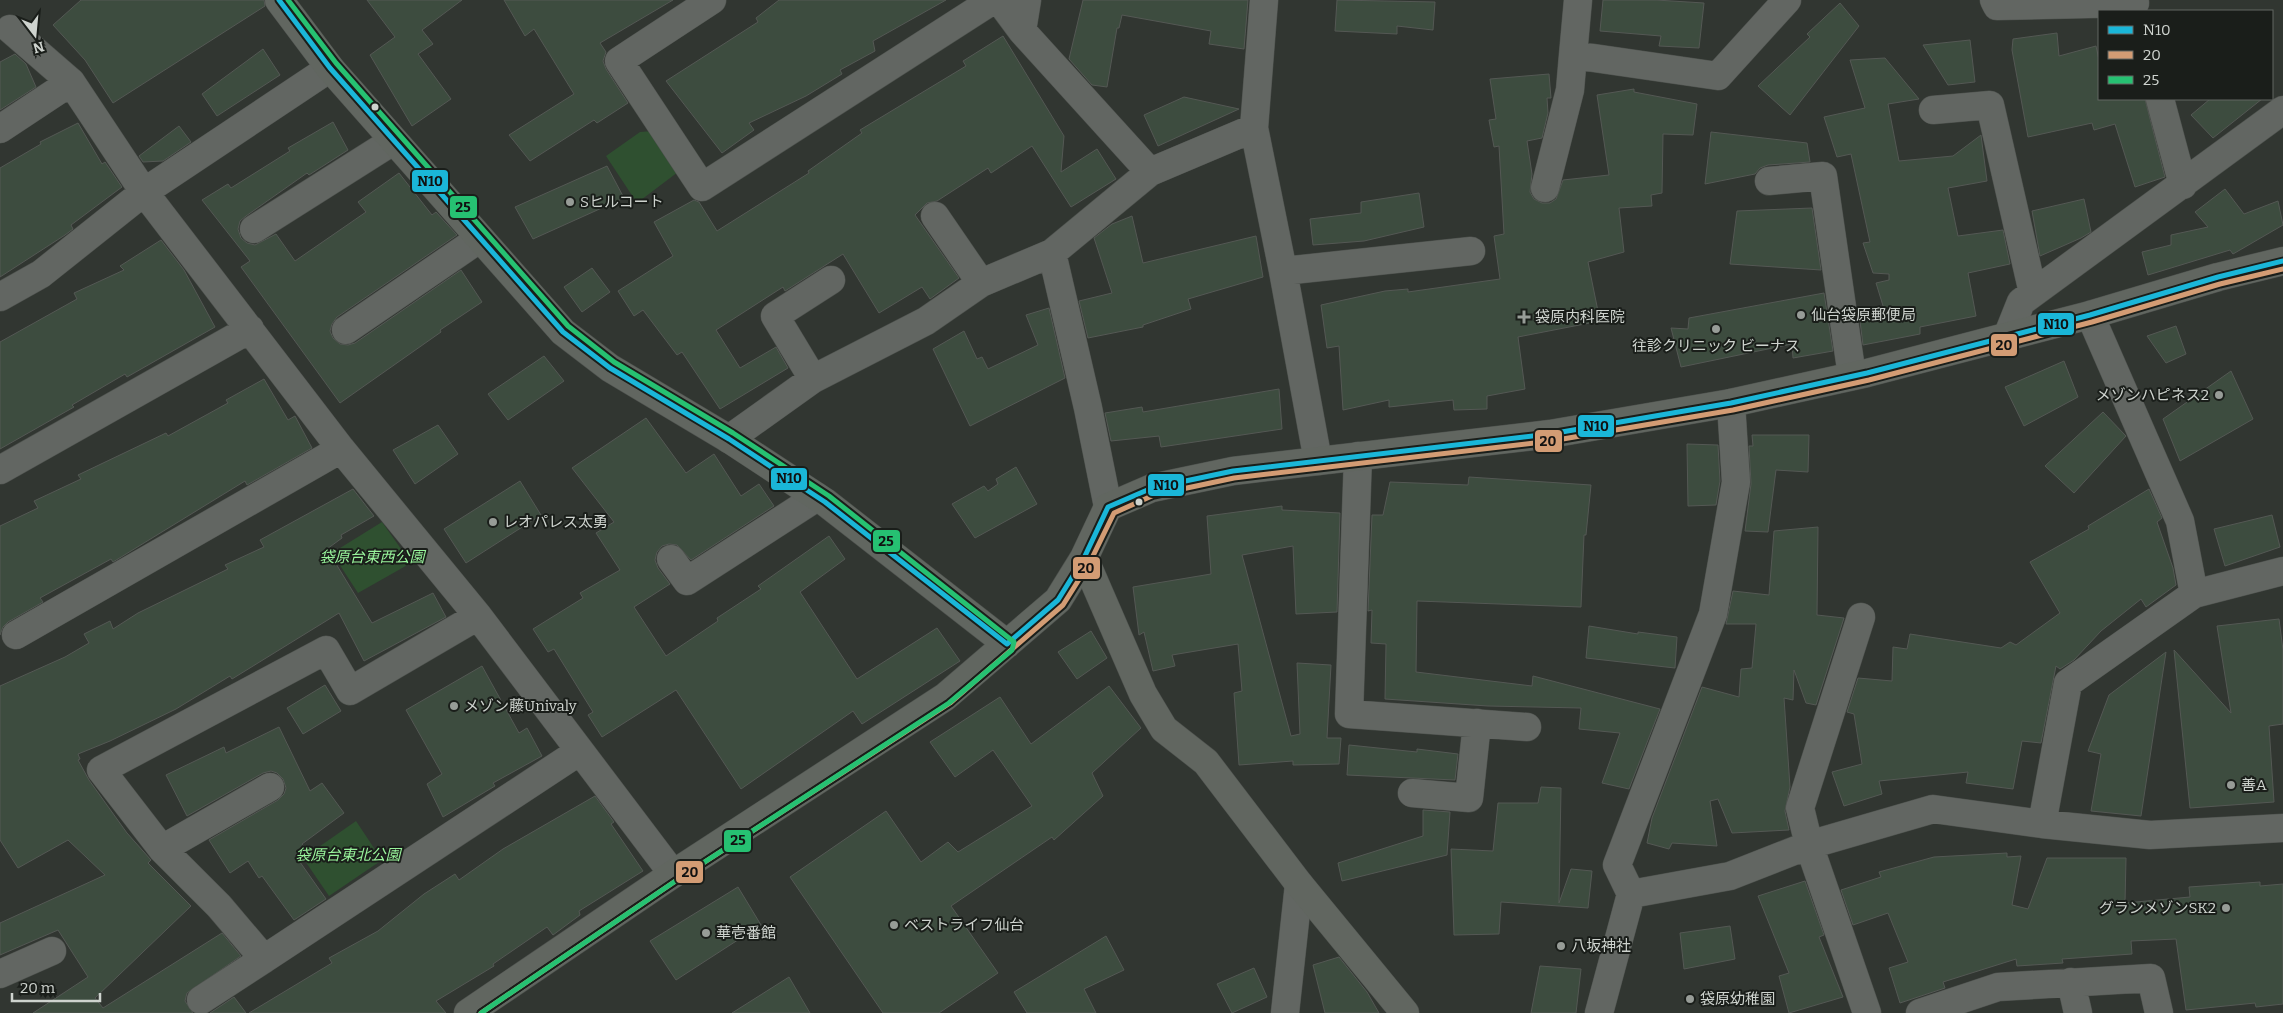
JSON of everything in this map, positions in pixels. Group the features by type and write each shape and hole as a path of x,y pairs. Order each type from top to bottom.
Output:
{"street":[{"path":"712,0 619,62 702,187 994,0"},
{"path":"999,0 1022,31 1150,172"},
{"path":"1022,31 1027,0"},
{"path":"1264,0 1254,128 1318,461"},
{"path":"1545,188 1570,90 1578,0"},
{"path":"1573,54 1718,76 1787,0"},
{"path":"1994,0 1997,6 2135,5"},
{"path":"284,2 330,68 563,332 610,368 729,439 817,497 1007,644"},
{"path":"10,29 71,82 144,192 341,449 478,616 673,874"},
{"path":"0,297 41,274 144,192 330,68"},
{"path":"0,129 71,82"},
{"path":"2160,100 2183,184"},
{"path":"1933,110 1990,105 2033,294"},
{"path":"2007,336 2021,302 2283,110"},
{"path":"729,439 813,379 926,321 981,283 1052,253 1150,172 1254,128"},
{"path":"254,230 393,141"},
{"path":"1769,181 1823,176 1852,376"},
{"path":"935,216 981,283"},
{"path":"346,330 479,239"},
{"path":"1283,271 1471,251"},
{"path":"468,1013 673,874 945,697 1058,600 1084,558 1108,506 1088,408 1052,253"},
{"path":"1108,506 1152,488 1233,471 1550,434 1731,403 1852,376 2090,315 2218,277 2283,261"},
{"path":"813,379 775,316 831,280"},
{"path":"2090,315 2180,521 2194,594"},
{"path":"0,470 250,329"},
{"path":"1599,1013 1631,894 1617,865 1656,765 1714,605 1736,482 1731,403"},
{"path":"16,635 341,449"},
{"path":"1358,456 1349,714 1527,727"},
{"path":"671,559 687,581 817,497"},
{"path":"1084,558 1140,686 1164,729 1206,762 1299,884 1405,1013"},
{"path":"2042,824 2068,683 2194,594 2283,572"},
{"path":"264,959 219,906 162,849 102,770 326,650 350,690 478,616"},
{"path":"1861,616 1800,808 1809,845 1867,1013"},
{"path":"1412,793 1469,798 1477,724"},
{"path":"201,1000 580,750"},
{"path":"162,849 270,787"},
{"path":"1631,894 1730,876 1809,845 1933,809 2042,824 2150,835 2283,828"},
{"path":"1281,1011 1299,884"},
{"path":"0,974 52,951"},
{"path":"1920,1013 1998,987 2151,978 2159,1013"},
{"path":"2071,982 2078,1013"}],"green space":[{"path":"653,131 678,172 637,203 606,156 640,132"},
{"name":"袋原台東西公園","path":"382,522 411,563 358,593 332,553"},
{"name":"袋原台東北公園","path":"356,821 382,860 329,896 303,858"}],"building":[{"path":"81,0 264,0 265,6 113,103 85,60 53,25"},
{"path":"367,0 462,0 422,30 433,44 418,54 451,99 412,126 370,55 395,37"},
{"path":"504,0 673,0 600,43 606,52 603,61 606,69 628,103 597,123 594,120 530,161 509,135 574,94 534,29 525,36"},
{"path":"779,0 946,0 873,41 875,51 840,70 842,74 806,96 749,123 754,130 722,153 666,81 758,22 756,18"},
{"path":"1083,0 1248,0 1244,49 1209,44 1211,31 1122,15 1119,28 1117,28 1107,87 1092,85 1069,59"},
{"path":"1337,0 1435,2 1433,30 1397,26 1397,34 1335,31"},
{"path":"1603,0 1656,0 1704,3 1699,48 1659,46 1661,36 1600,31"},
{"path":"1840,3 1859,26 1790,115 1758,86 1810,37 1807,34"},
{"path":"2057,33 2059,56 2096,46 2098,55 2098,100 2145,100 2165,177 2135,187 2115,124 2094,130 2092,123 2028,137 2012,50 2013,39"},
{"path":"1003,36 1064,136 1061,172 1097,149 1116,179 1071,207 1032,146 991,173 988,168 937,201 927,203 915,215 959,278 930,299 922,287 879,313 843,254 785,291 783,287 716,330 740,368 776,347 788,368 720,409 682,352 677,355 643,310 634,316 618,291 673,256 654,222 694,200 699,202 717,231 809,173 808,171 862,133 860,130 966,66 963,61"},
{"path":"1970,40 1975,82 1948,85 1923,45"},
{"path":"263,49 280,75 217,116 202,94"},
{"path":"15,54 26,64 36,87 0,110 0,62"},
{"path":"1885,58 1919,99 1888,104 1899,161 1953,156 1981,135 1987,181 1948,188 1958,236 2003,230 2010,264 1968,273 1976,316 1920,327 1920,334 1863,345 1859,313 1884,309 1876,283 1889,280 1889,274 1873,273 1863,243 1870,242 1851,154 1837,157 1824,117 1865,108 1850,60"},
{"path":"1549,74 1551,98 1547,98 1548,113 1542,138 1527,141 1532,174 1530,192 1534,199 1542,203 1550,203 1556,199 1563,180 1609,175 1597,95 1634,89 1634,92 1697,104 1693,135 1663,134 1662,193 1651,195 1652,206 1619,208 1624,252 1588,262 1600,321 1518,337 1525,389 1487,396 1487,409 1454,410 1453,400 1389,407 1389,400 1343,410 1339,346 1327,348 1321,305 1385,291 1408,289 1408,292 1500,279 1494,236 1504,234 1499,146 1494,147 1489,120 1496,119 1490,79"},
{"path":"1184,97 1239,109 1158,146 1144,115"},
{"path":"2209,100 2261,100 2213,138 2191,115"},
{"path":"333,122 348,150 309,175 307,173 246,216 240,221 238,229 241,238 247,243 255,245 276,234 295,261 366,212 358,202 399,173 432,215 436,212 457,235 337,317 330,331 333,338 340,344 348,345 355,343 461,270 482,302 440,330 441,332 340,403 241,267 250,261 202,200 228,184 231,188 290,151 288,148"},
{"path":"78,123 102,164 105,162 122,187 71,225 73,229 65,235 0,277 0,168 41,144 40,142"},
{"path":"179,126 191,142 163,161 143,162 139,156"},
{"path":"1711,132 1807,143 1810,162 1768,165 1760,168 1755,174 1705,184"},
{"name":"Sヒルコート","path":"607,166 624,198 533,239 515,207"},
{"path":"2225,189 2244,214 2278,201 2283,225 2233,254 2230,250 2148,275 2142,252 2171,245 2171,235 2208,227 2195,212"},
{"path":"1419,193 1424,227 1364,241 1313,245 1310,219 1361,213 1361,202"},
{"path":"2084,199 2091,232 2040,256 2032,211"},
{"path":"1812,208 1821,270 1730,264 1737,211"},
{"path":"1132,216 1143,263 1256,236 1263,277 1188,299 1191,309 1143,325 1143,327 1088,338 1079,301 1112,293 1094,238 1112,224"},
{"path":"161,240 184,270 215,327 127,377 125,374 72,405 74,407 0,449 0,342 77,299 74,293 124,270 120,266"},
{"path":"592,268 610,292 582,312 564,287"},
{"path":"1824,293 1833,351 1793,358 1792,344 1681,367 1671,328 1688,329 1689,318"},
{"path":"1049,308 1065,378 970,426 933,349 964,331 977,359 982,357 988,369 1038,345 1026,315"},
{"path":"2176,326 2186,354 2166,363 2147,336"},
{"path":"544,356 564,381 508,420 488,394"},
{"path":"2064,361 2078,397 2024,426 2005,387"},
{"name":"メゾンハピネス2","path":"2231,371 2253,419 2180,461 2163,419"},
{"path":"264,379 288,420 295,416 312,448 247,485 245,481 113,562 111,559 40,598 43,602 8,622 3,627 0,635 0,526 38,508 34,501 81,479 78,475 166,433 168,436 228,403 226,400"},
{"path":"1279,389 1282,429 1161,447 1159,436 1111,441 1105,413 1142,407 1143,412"},
{"path":"2103,412 2126,436 2074,493 2045,466"},
{"path":"646,418 686,473 714,454 741,496 759,484 774,506 691,560 677,545 669,544 662,546 657,552 655,560 658,568 670,584 634,607 666,656 718,621 717,618 761,589 758,586 829,536 845,559 800,592 857,679 937,628 960,661 862,724 853,711 741,789 676,690 602,737 588,715 593,712 554,649 548,652 533,629 583,598 580,593 620,570 596,533 614,522 572,468"},
{"path":"438,425 458,454 415,484 393,450"},
{"path":"1752,435 1809,435 1808,472 1776,470 1768,532 1745,531 1751,484 1749,446 1753,446"},
{"path":"1687,444 1718,445 1720,481 1716,505 1688,506"},
{"path":"1016,467 1037,504 975,538 952,504 984,486 988,491 998,484 996,479"},
{"path":"1469,477 1591,485 1586,535 1584,535 1581,607 1417,601 1416,672 1532,686 1533,676 1660,709 1629,789 1602,783 1620,733 1579,729 1581,708 1488,706 1385,699 1386,644 1371,643 1372,610 1368,611 1372,515 1383,515 1390,482 1468,485"},
{"name":"レオパレス太勇","path":"520,481 541,515 466,563 444,529"},
{"path":"353,489 374,516 341,535 342,538 327,549 372,623 433,593 446,617 364,661 339,613 232,679 230,676 176,709 110,741 78,754 80,759 78,760 89,780 127,833 151,860 148,863 191,906 95,998 103,1008 222,933 241,956 187,993 185,1001 193,1013 33,1013 88,977 58,930 0,955 0,923 105,875 68,840 18,868 0,840 0,686 65,657 89,643 84,634 110,621 113,629 138,613 228,569 225,565 264,547 260,540"},
{"path":"2149,489 2162,518 2157,522 2173,568 2176,585 2146,607 2141,599 2101,631 2074,660 2060,669 2056,666 2041,743 2022,741 2013,789 1966,783 1968,772 1879,781 1882,794 1844,806 1832,772 1862,764 1854,714 1847,712 1858,678 1892,681 1893,647 1907,649 1910,634 2001,648 2010,642 2016,645 2060,613 2030,562 2089,529 2088,526"},
{"path":"1282,506 1282,510 1340,513 1337,612 1296,614 1293,546 1242,555 1291,736 1300,734 1297,663 1331,665 1327,738 1341,738 1339,764 1293,765 1293,761 1239,765 1234,693 1242,691 1238,644 1172,655 1175,666 1153,671 1144,632 1139,635 1133,587 1211,574 1207,516"},
{"path":"2272,515 2280,547 2225,566 2214,529"},
{"path":"1818,527 1817,615 1844,618 1816,705 1806,703 1794,670 1793,700 1784,698 1790,787 1785,811 1789,830 1732,833 1718,799 1710,801 1717,846 1672,843 1669,849 1647,843 1652,818 1702,687 1739,697 1741,669 1752,668 1756,624 1726,624 1733,591 1769,595 1774,531"},
{"path":"2279,619 2283,650 2283,724 2269,726 2274,802 2190,808 2174,650 2231,713 2217,626"},
{"path":"1589,626 1638,634 1638,632 1677,637 1675,668 1586,658"},
{"path":"1091,631 1107,658 1077,679 1058,652"},
{"path":"2166,652 2141,816 2091,811 2101,754 2088,751 2109,695"},
{"path":"482,666 519,733 527,728 542,756 493,783 495,786 443,817 427,784 442,774 406,710"},
{"path":"325,685 341,711 303,734 287,708"},
{"path":"1109,686 1141,728 1092,773 1103,796 1054,840 1052,837 951,906 998,973 939,1013 883,1013 790,877 886,811 921,862 948,842 958,852 1032,806 993,750 955,777 930,742 1000,697 1031,744"},
{"path":"279,727 310,791 322,783 344,813 302,844 305,848 295,855 326,899 294,920 262,876 259,878 248,861 230,873 209,840 278,800 284,794 286,788 283,779 277,773 271,771 263,773 187,816 166,775 224,747 226,753"},
{"path":"1349,745 1417,752 1417,749 1458,754 1455,780 1347,775"},
{"path":"1541,787 1561,788 1559,903 1571,869 1592,871 1588,908 1501,902 1499,934 1454,935 1451,849 1493,851 1498,803 1538,803"},
{"path":"595,796 614,822 611,824 643,871 579,911 580,915 553,935 547,927 493,964 494,966 436,1001 446,1013 249,1013 332,963 329,958 378,931 424,894 455,874 459,880 503,849"},
{"path":"1423,810 1450,812 1447,855 1342,881 1338,863 1423,836"},
{"path":"2007,853 2007,857 2021,856 2012,905 2028,909 2047,858 2126,858 2125,903 2190,897 2189,887 2260,882 2260,886 2283,884 2283,1004 2256,1007 2255,1003 2186,1010 2176,939 2131,941 2132,954 2062,959 2063,963 2017,966 2016,959 1943,982 1945,988 1900,1003 1889,968 1908,962 1888,913 1853,925 1841,890 1881,877 1879,872 1934,857"},
{"path":"1805,881 1824,935 1819,937 1843,997 1789,1013 1779,976 1789,973 1758,896"},
{"name":"華壱番館","path":"738,887 761,925 676,980 650,941"},
{"path":"1730,926 1735,959 1684,969 1680,933"},
{"path":"1106,936 1124,970 1084,989 1096,1013 1027,1013 1014,992"},
{"path":"1339,957 1367,992 1379,1013 1325,1013 1313,965"},
{"path":"1540,966 1581,969 1576,1013 1531,1013"},
{"path":"1254,968 1267,997 1232,1013 1217,984"},
{"path":"789,977 810,1013 732,1013"},
{"path":"234,997 246,1013 210,1013"}],"transit line":[{"name":"N10","path":"279,0 330,68 563,332 610,368 729,439 825,502 1007,644 1058,600 1084,558 1108,507 1152,488 1233,471 1550,434 1731,403 1867,373 2090,315 2218,277 2283,261"},
{"name":"25","path":"288,0 336,63 568,326 614,362 733,433 829,496 1014,642 1012,650 949,703 677,880 481,1013"},
{"name":"20","path":"481,1013 677,880 950,703 1063,605 1090,562 1114,513 1154,495 1234,478 1551,441 1733,410 1869,380 2092,322 2220,284 2283,269"}],"place":[{"name":"Sヒルコート","path":"570,202"},
{"name":"仙台袋原郵便局","path":"1801,315"},
{"name":"袋原内科医院","path":"1524,317"},
{"name":"往診クリニック ビーナス","path":"1716,329"},
{"name":"メゾンハピネス2","path":"2219,395"},
{"name":"レオパレス太勇","path":"493,522"},
{"name":"メゾン藤Univaly","path":"454,706"},
{"name":"善A","path":"2231,785"},
{"name":"グランメゾンSK2","path":"2226,908"},
{"name":"ベストライフ仙台","path":"894,925"},
{"name":"華壱番館","path":"706,933"},
{"name":"八坂神社","path":"1561,946"},
{"name":"袋原幼稚園","path":"1690,999"}]}
